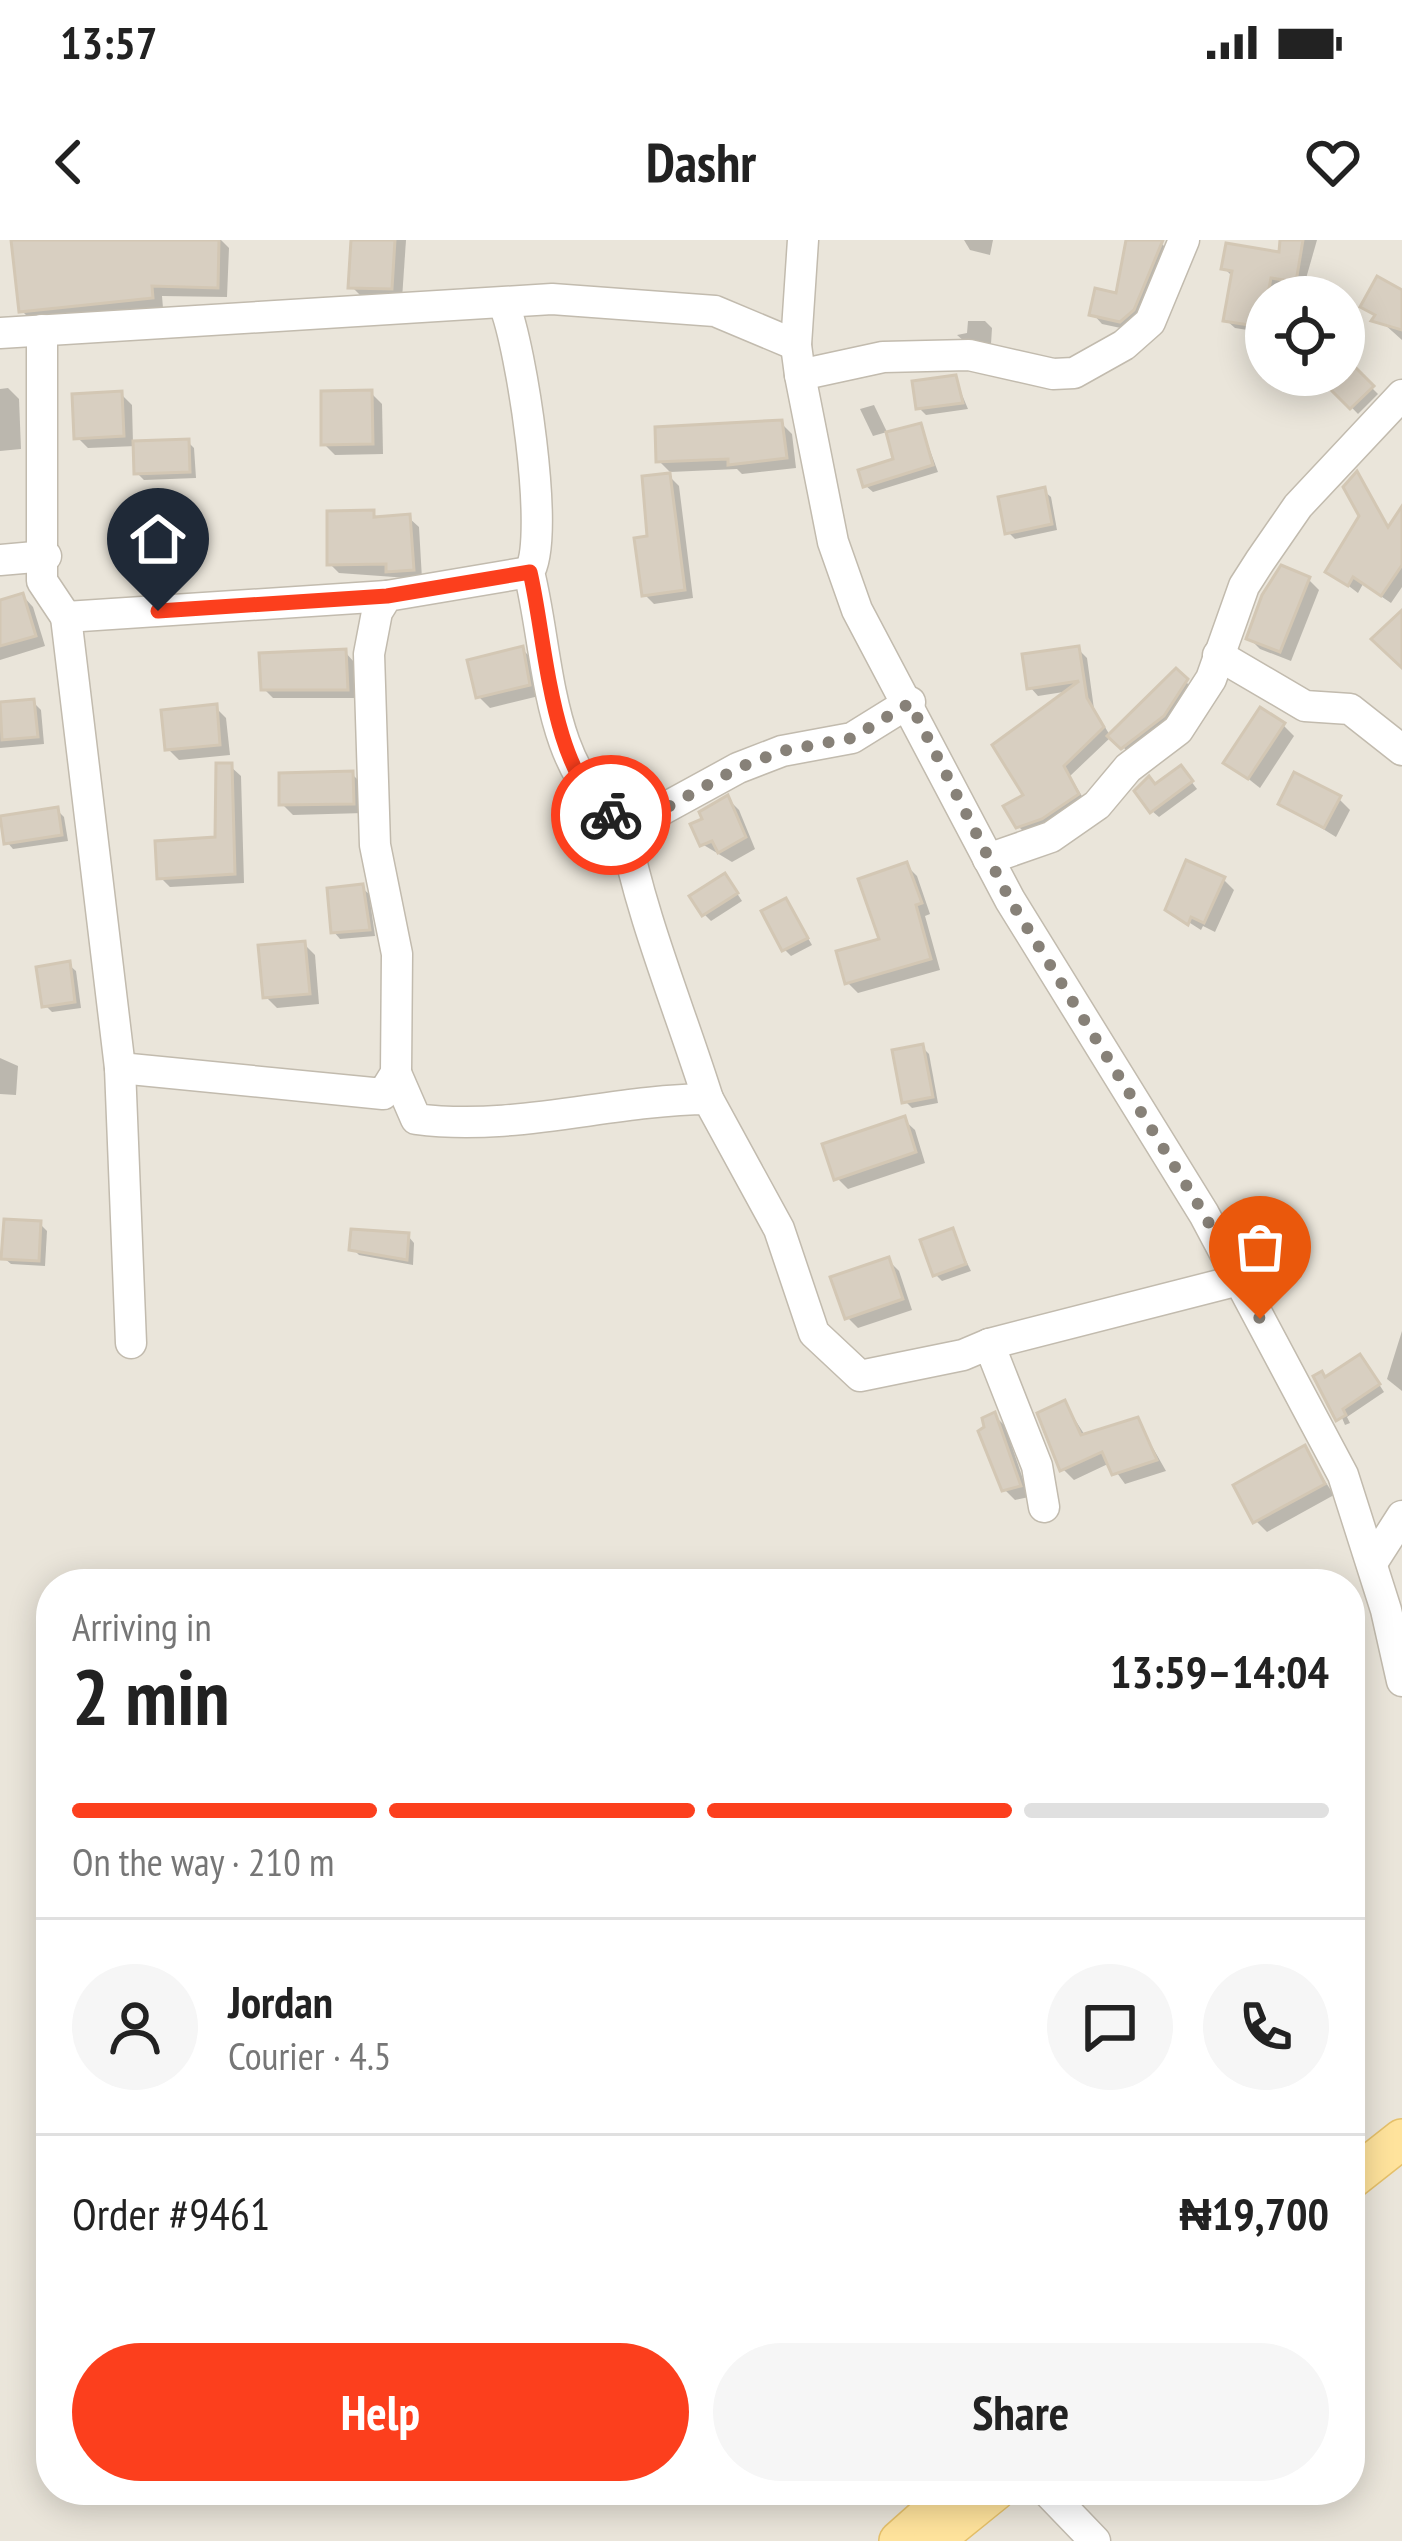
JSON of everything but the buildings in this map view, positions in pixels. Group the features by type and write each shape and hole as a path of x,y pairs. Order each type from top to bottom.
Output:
{"main road":[{"path":"1365,2168 1402,2139"},
{"path":"1365,2198 1402,2170"},
{"path":"898,2541 940,2505"},
{"path":"933,2541 977,2505"}],"street":[{"path":"803,240 798,360 833,542 857,610 910,703 988,859 1239,1280 1343,1475 1364,1569"},
{"path":"0,333 552,299 716,311 798,360 969,355 1053,374 1074,373 1124,345 1150,322 1184,240"},
{"path":"504,305 516,332 538,509 536,563 530,572 557,723 581,778 603,809 623,823 644,820 738,768 782,751 852,738 910,703"},
{"path":"42,330 46,556 42,581 66,617 119,1068 131,1343"},
{"path":"988,859 1051,837 1097,805 1128,768 1178,730 1211,679 1244,586 1298,506 1402,395"},
{"path":"0,560 46,556"},
{"path":"66,617 387,596 530,572"},
{"path":"387,596 377,613 369,654 375,845 398,954 396,1073 416,1119 456,1124 549,1119 615,1106 708,1099"},
{"path":"1218,655 1305,706 1350,709 1402,750"},
{"path":"623,823 637,899 662,955 708,1099 779,1229 814,1333 860,1376 963,1355 989,1344 1239,1280"},
{"path":"119,1068 382,1094 396,1073"},
{"path":"989,1344 1037,1466 1045,1507"},
{"path":"1402,1516 1367,1580 1402,1681"},
{"path":"1060,2505 1095,2541"}],"shaded area":[{"path":"0,240 1402,240 1402,2541 0,2541"}],"way so far":[{"path":"611,815 623,823 644,820 674,799 738,768 782,751 852,738 910,703 1010,900 1204,1214 1260,1319"}],"route":[{"path":"158,611 387,596 530,572 557,723 581,778 611,815"}]}
